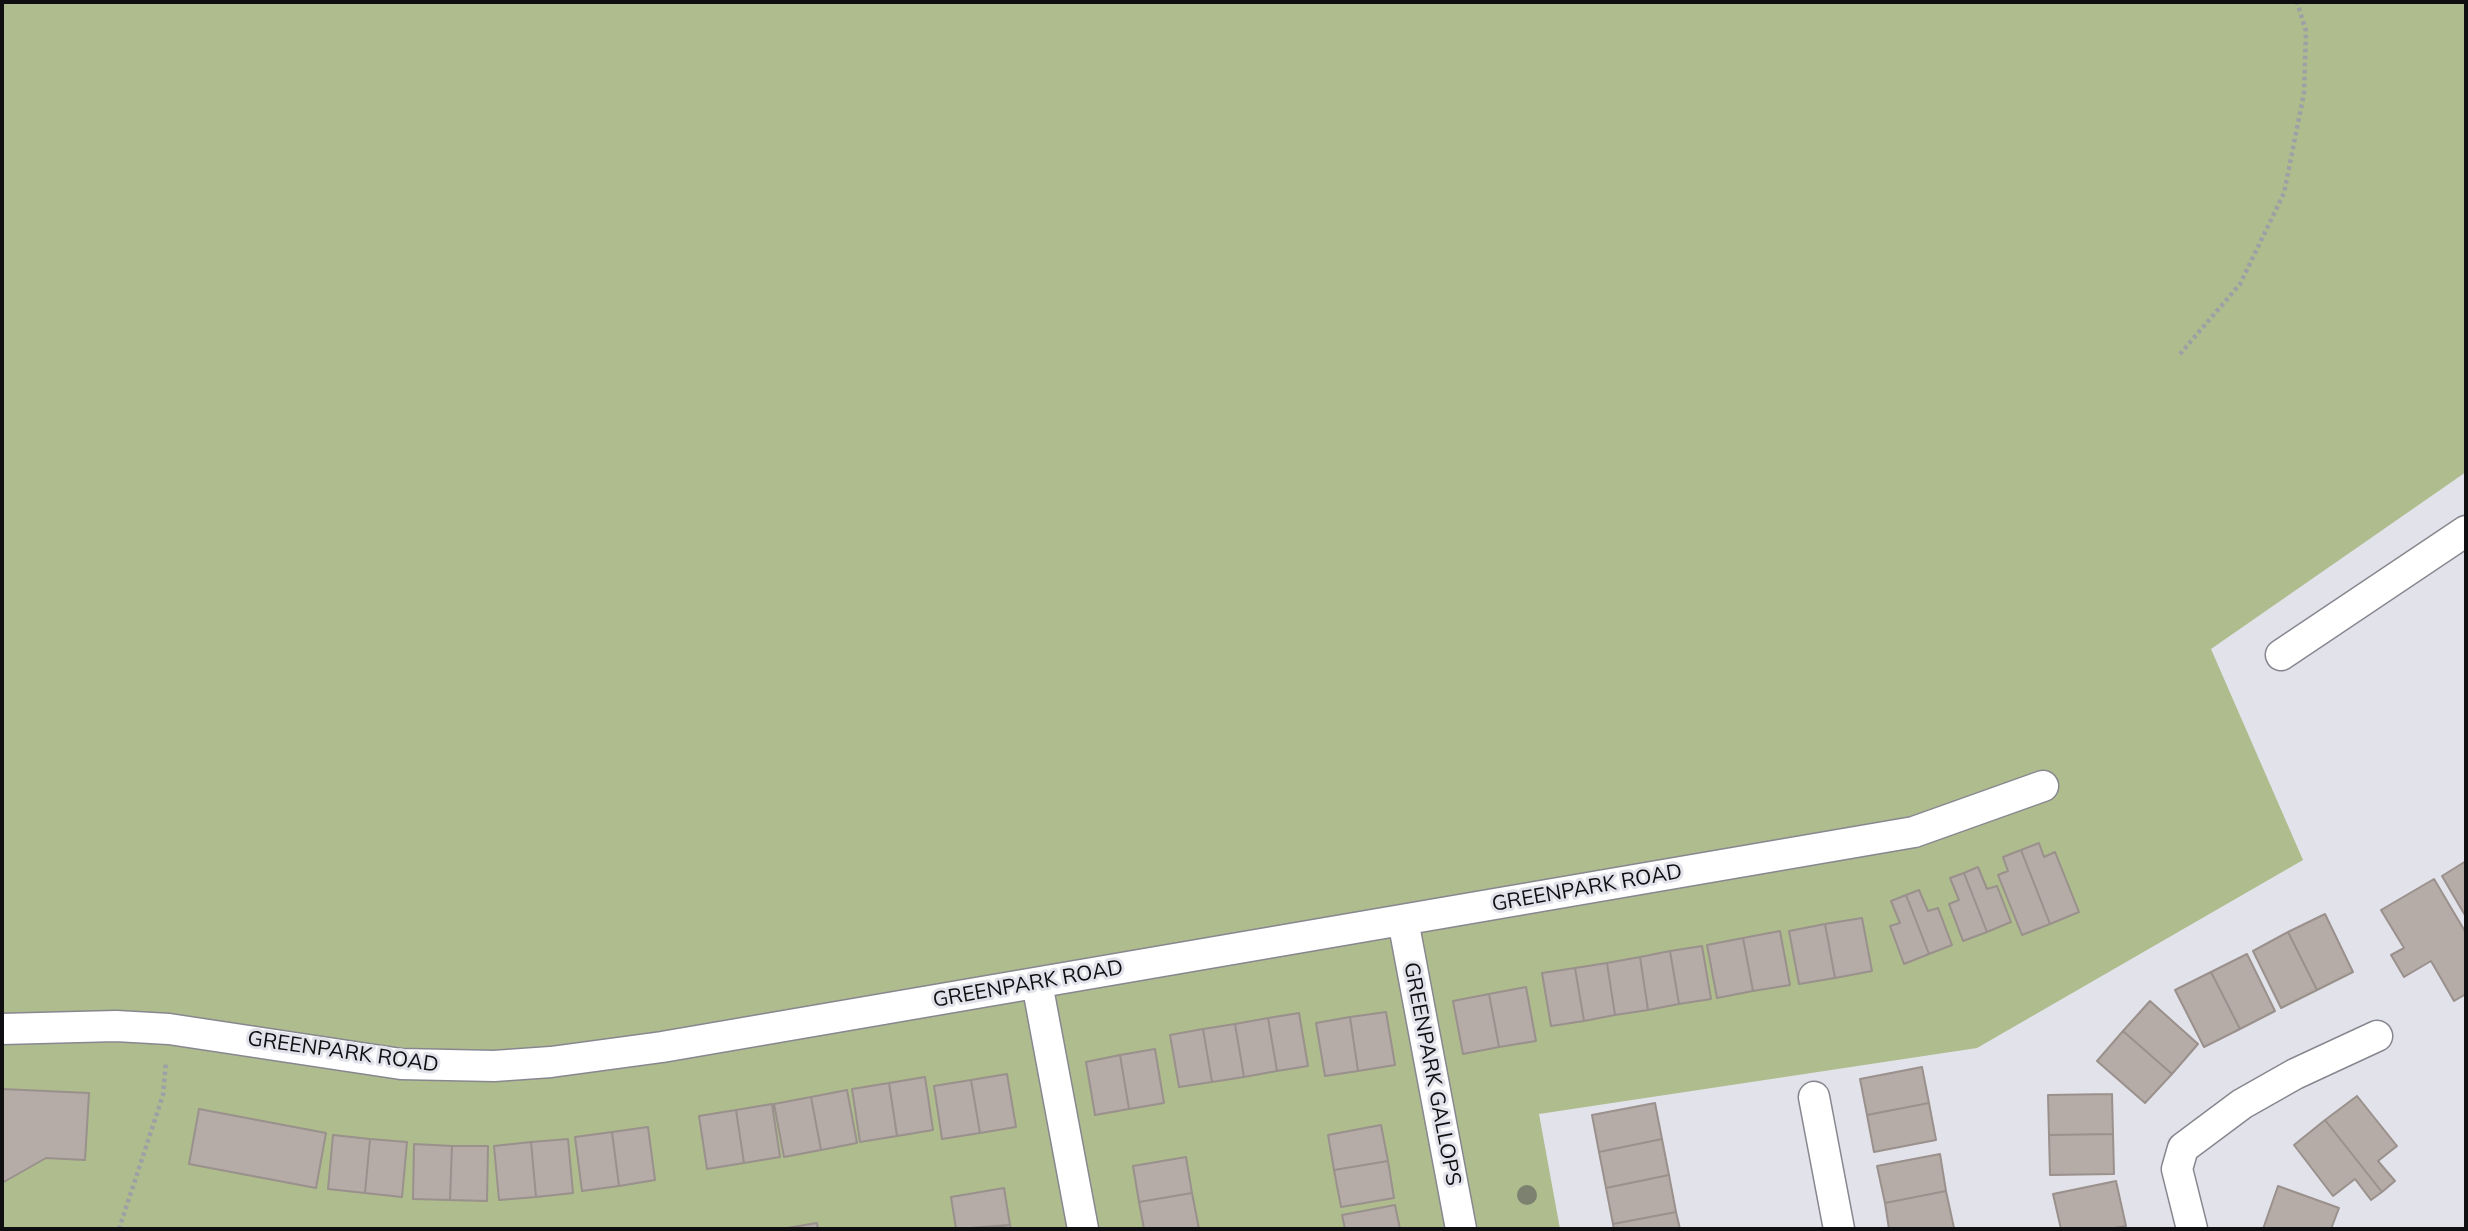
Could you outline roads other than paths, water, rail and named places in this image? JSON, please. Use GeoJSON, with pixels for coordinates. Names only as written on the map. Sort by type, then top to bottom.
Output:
{"type":"FeatureCollection","features":[{"type":"Feature","properties":{"kind":"street"},"geometry":{"type":"LineString","coordinates":[[2281,655],[2466,531]]}},
{"type":"Feature","properties":{"kind":"street","name":"GREENPARK ROAD"},"geometry":{"type":"LineString","coordinates":[[2,1029],[116,1026],[169,1030],[401,1064],[494,1066],[551,1062],[662,1047],[1914,832],[2043,786]]}},
{"type":"Feature","properties":{"kind":"street","name":"GREENPARK GALLOPS"},"geometry":{"type":"LineString","coordinates":[[1403,920],[1461,1229]]}},
{"type":"Feature","properties":{"kind":"street"},"geometry":{"type":"LineString","coordinates":[[1037,983],[1083,1229]]}},
{"type":"Feature","properties":{"kind":"street"},"geometry":{"type":"LineString","coordinates":[[2192,1229],[2177,1169],[2183,1148],[2242,1104],[2295,1074],[2377,1036]]}},
{"type":"Feature","properties":{"kind":"street"},"geometry":{"type":"LineString","coordinates":[[1814,1097],[1839,1229]]}}]}
